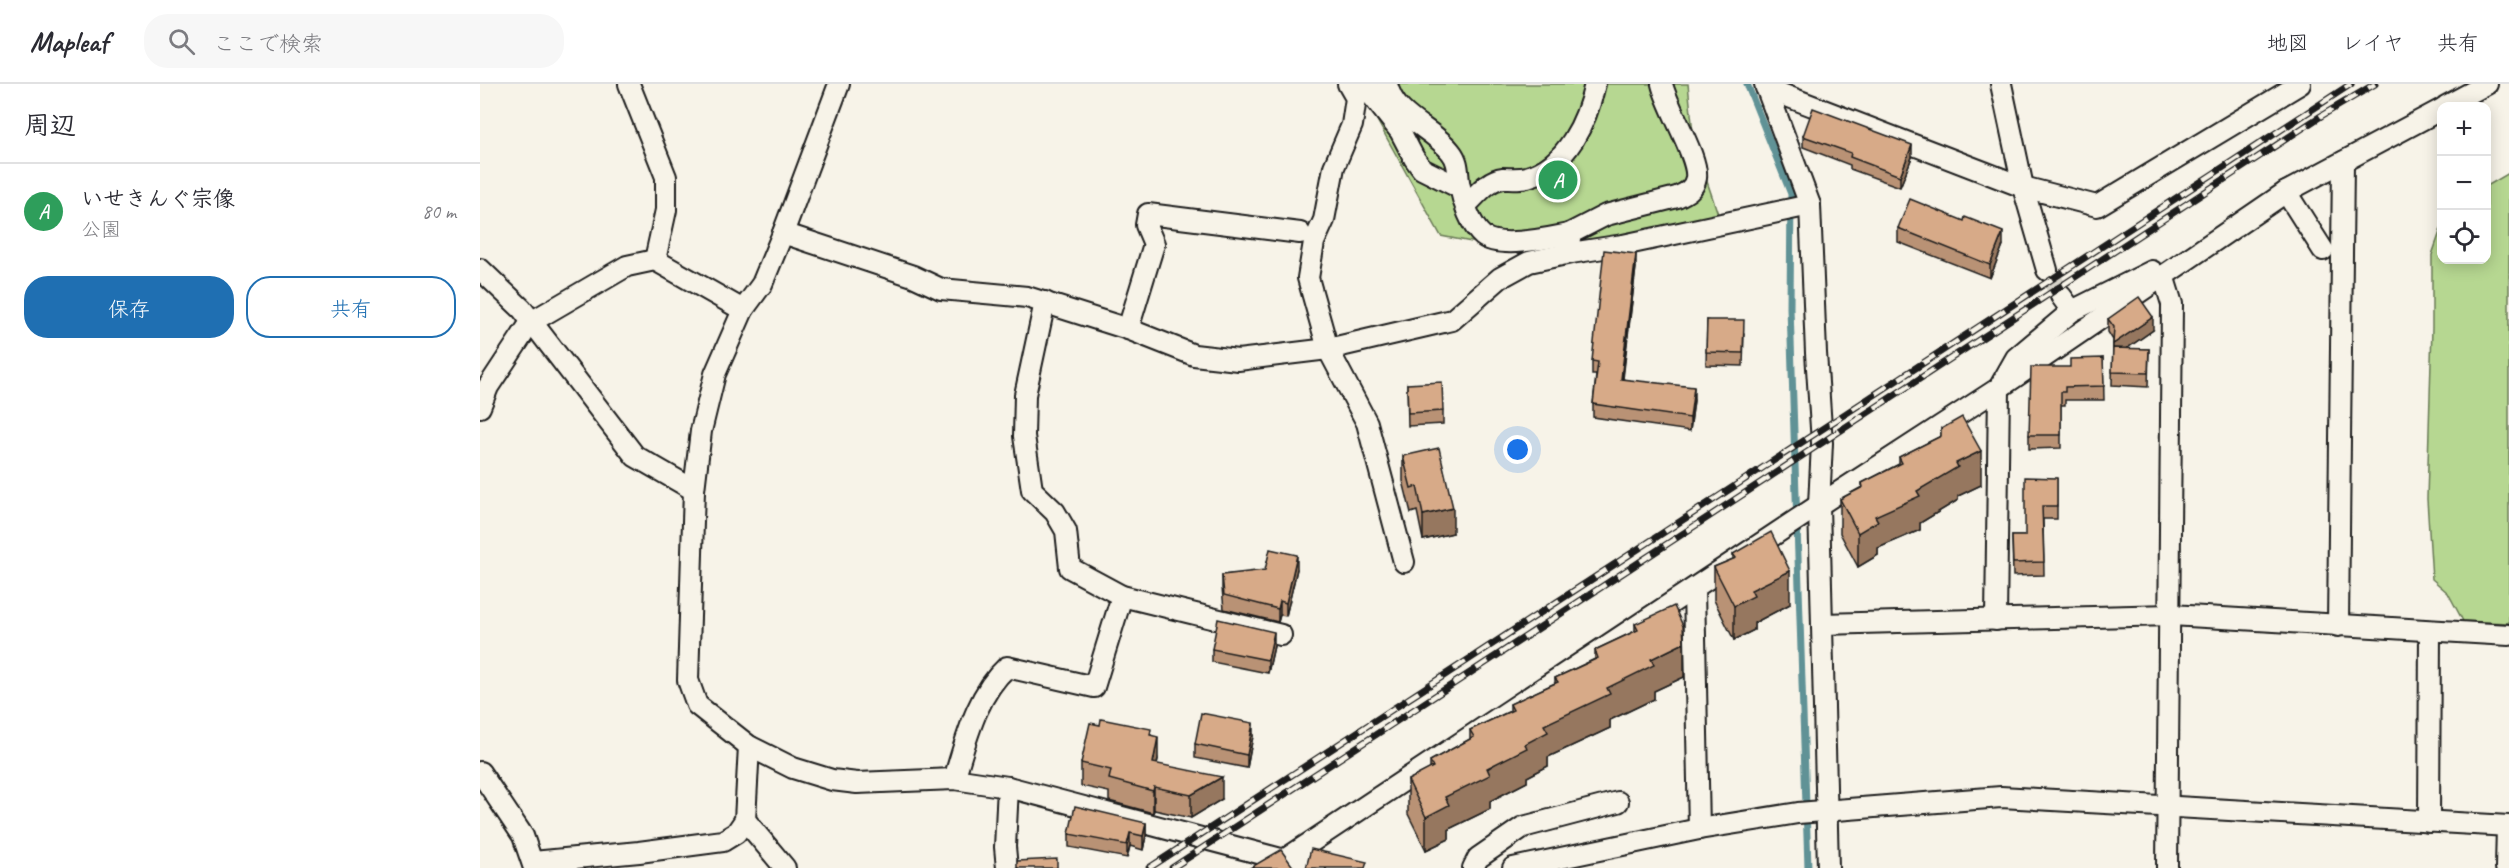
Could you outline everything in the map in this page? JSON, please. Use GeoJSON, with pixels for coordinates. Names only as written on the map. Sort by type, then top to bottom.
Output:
{"type":"FeatureCollection","features":[{"type":"Feature","properties":{"kind":"street"},"geometry":{"type":"LineString","coordinates":[[629,84],[666,177],[666,210],[655,260]]}},
{"type":"Feature","properties":{"kind":"street"},"geometry":{"type":"LineString","coordinates":[[839,84],[762,284],[743,310],[715,374],[701,430],[694,490],[688,680],[697,705],[749,746],[793,768],[832,780],[857,783],[954,779],[1008,787],[1199,836],[1277,864],[1315,868]]}},
{"type":"Feature","properties":{"kind":"street"},"geometry":{"type":"LineString","coordinates":[[1348,84],[1356,98],[1352,125],[1334,167],[1324,220],[1314,242],[1308,278],[1328,349],[1367,423],[1404,562]]}},
{"type":"Feature","properties":{"kind":"street"},"geometry":{"type":"LineString","coordinates":[[1367,84],[1422,169],[1463,197]]}},
{"type":"Feature","properties":{"kind":"street"},"geometry":{"type":"LineString","coordinates":[[1387,84],[1396,106],[1451,152],[1458,164],[1463,197],[1474,226],[1485,237],[1501,241],[1623,245],[1810,205]]}},
{"type":"Feature","properties":{"kind":"street"},"geometry":{"type":"LineString","coordinates":[[1463,197],[1502,178],[1524,178],[1546,170],[1573,141],[1586,114],[1595,84]]}},
{"type":"Feature","properties":{"kind":"street"},"geometry":{"type":"LineString","coordinates":[[783,233],[913,276],[941,289],[1027,297],[1128,329],[1194,355],[1238,360],[1328,349],[1452,320],[1500,278],[1570,244],[1606,215],[1688,193],[1696,180],[1695,162],[1671,111],[1662,84]]}},
{"type":"Feature","properties":{"kind":"street"},"geometry":{"type":"LineString","coordinates":[[2001,84],[2023,187],[2048,270]]}},
{"type":"Feature","properties":{"kind":"street"},"geometry":{"type":"LineString","coordinates":[[1766,86],[2023,187],[2097,206],[2300,84]]}},
{"type":"Feature","properties":{"kind":"street"},"geometry":{"type":"LineString","coordinates":[[2453,102],[2487,84]]}},
{"type":"Feature","properties":{"kind":"street"},"geometry":{"type":"LineString","coordinates":[[1766,86],[1810,205],[1822,442],[1813,510],[1821,624],[1814,810],[1828,868]]}},
{"type":"Feature","properties":{"kind":"street"},"geometry":{"type":"LineString","coordinates":[[1277,864],[2000,388],[2286,192],[2437,112]]}},
{"type":"Feature","properties":{"kind":"street"},"geometry":{"type":"LineString","coordinates":[[2338,626],[2343,162]]}},
{"type":"Feature","properties":{"kind":"street"},"geometry":{"type":"LineString","coordinates":[[2286,192],[2323,250]]}},
{"type":"Feature","properties":{"kind":"street"},"geometry":{"type":"LineString","coordinates":[[1128,329],[1154,244],[1146,225],[1148,214],[1300,233]]}},
{"type":"Feature","properties":{"kind":"street"},"geometry":{"type":"LineString","coordinates":[[480,407],[488,387],[531,322],[627,266],[655,260],[743,310]]}},
{"type":"Feature","properties":{"kind":"street"},"geometry":{"type":"LineString","coordinates":[[480,269],[522,309],[635,456],[694,490]]}},
{"type":"Feature","properties":{"kind":"street"},"geometry":{"type":"LineString","coordinates":[[1996,620],[2000,388],[2016,358],[2066,304],[2151,271],[2163,275]]}},
{"type":"Feature","properties":{"kind":"street"},"geometry":{"type":"LineString","coordinates":[[2163,275],[2172,304],[2168,868]]}},
{"type":"Feature","properties":{"kind":"street"},"geometry":{"type":"LineString","coordinates":[[1045,302],[1024,394],[1024,436],[1032,490],[1055,512],[1066,531],[1070,568],[1122,596],[1281,635]]}},
{"type":"Feature","properties":{"kind":"street"},"geometry":{"type":"LineString","coordinates":[[1694,589],[1699,829]]}},
{"type":"Feature","properties":{"kind":"street"},"geometry":{"type":"LineString","coordinates":[[954,779],[981,703],[993,680],[1007,667],[1094,687],[1122,596]]}},
{"type":"Feature","properties":{"kind":"street"},"geometry":{"type":"LineString","coordinates":[[1821,624],[2171,615],[2509,635]]}},
{"type":"Feature","properties":{"kind":"street"},"geometry":{"type":"LineString","coordinates":[[2429,822],[2430,631]]}},
{"type":"Feature","properties":{"kind":"street"},"geometry":{"type":"LineString","coordinates":[[480,772],[523,836],[534,865],[723,841],[736,832],[744,820],[749,746]]}},
{"type":"Feature","properties":{"kind":"street"},"geometry":{"type":"LineString","coordinates":[[1007,868],[1005,847],[1008,787]]}},
{"type":"Feature","properties":{"kind":"street"},"geometry":{"type":"LineString","coordinates":[[1513,868],[1699,829],[1814,810],[2001,796],[2508,826],[2506,868]]}},
{"type":"Feature","properties":{"kind":"street"},"geometry":{"type":"LineString","coordinates":[[1473,868],[1478,858],[1523,827],[1618,802]]}},
{"type":"Feature","properties":{"kind":"street"},"geometry":{"type":"LineString","coordinates":[[744,820],[785,868]]}},
{"type":"Feature","properties":{"kind":"green space"},"geometry":{"type":"Polygon","coordinates":[[[1357,84],[1688,84],[1694,143],[1719,217],[1528,253],[1441,236],[1357,84]]]}},
{"type":"Feature","properties":{"kind":"green space"},"geometry":{"type":"Polygon","coordinates":[[[2509,173],[2509,623],[2463,621],[2448,593],[2432,579],[2427,499],[2432,255],[2437,241],[2437,264],[2491,264],[2491,184],[2509,173]]]}},
{"type":"Feature","properties":{"kind":"building"},"geometry":{"type":"Polygon","coordinates":[[[1813,108],[1912,145],[1900,176],[1850,157],[1851,153],[1803,136],[1813,108]]]}},
{"type":"Feature","properties":{"kind":"building"},"geometry":{"type":"Polygon","coordinates":[[[1910,199],[1964,221],[1965,217],[2003,232],[1990,265],[1898,228],[1910,199]]]}},
{"type":"Feature","properties":{"kind":"building"},"geometry":{"type":"Polygon","coordinates":[[[1604,250],[1636,254],[1621,379],[1694,387],[1690,418],[1593,404],[1598,362],[1592,361],[1604,250]]]}},
{"type":"Feature","properties":{"kind":"building"},"geometry":{"type":"Polygon","coordinates":[[[2139,297],[2153,317],[2113,344],[2114,327],[2108,319],[2139,297]]]}},
{"type":"Feature","properties":{"kind":"building"},"geometry":{"type":"Polygon","coordinates":[[[1707,320],[1744,320],[1743,353],[1706,352],[1707,320]]]}},
{"type":"Feature","properties":{"kind":"building"},"geometry":{"type":"Polygon","coordinates":[[[2113,348],[2149,349],[2148,373],[2112,372],[2113,348]]]}},
{"type":"Feature","properties":{"kind":"building"},"geometry":{"type":"Polygon","coordinates":[[[2103,358],[2104,386],[2065,387],[2065,392],[2061,392],[2061,435],[2029,435],[2031,367],[2070,367],[2070,359],[2103,358]]]}},
{"type":"Feature","properties":{"kind":"building"},"geometry":{"type":"Polygon","coordinates":[[[1442,382],[1443,411],[1408,413],[1407,384],[1442,382]]]}},
{"type":"Feature","properties":{"kind":"building"},"geometry":{"type":"Polygon","coordinates":[[[1962,417],[1981,451],[1956,463],[1958,467],[1917,491],[1920,496],[1875,516],[1878,521],[1858,533],[1840,499],[1863,487],[1862,483],[1902,463],[1899,457],[1941,436],[1941,429],[1962,417]]]}},
{"type":"Feature","properties":{"kind":"building"},"geometry":{"type":"Polygon","coordinates":[[[1439,448],[1453,508],[1423,515],[1417,486],[1411,488],[1403,456],[1439,448]]]}},
{"type":"Feature","properties":{"kind":"building"},"geometry":{"type":"Polygon","coordinates":[[[2025,477],[2057,478],[2057,506],[2042,506],[2044,562],[2013,563],[2012,536],[2025,536],[2025,477]]]}},
{"type":"Feature","properties":{"kind":"building"},"geometry":{"type":"Polygon","coordinates":[[[1771,532],[1790,571],[1751,590],[1754,596],[1734,606],[1714,567],[1736,558],[1733,554],[1771,532]]]}},
{"type":"Feature","properties":{"kind":"building"},"geometry":{"type":"Polygon","coordinates":[[[1270,549],[1297,555],[1286,603],[1280,601],[1278,609],[1224,595],[1222,575],[1265,570],[1270,549]]]}},
{"type":"Feature","properties":{"kind":"building"},"geometry":{"type":"Polygon","coordinates":[[[1674,606],[1683,626],[1684,643],[1651,659],[1654,665],[1607,688],[1610,694],[1544,725],[1548,732],[1525,744],[1527,748],[1487,768],[1490,775],[1445,797],[1449,805],[1426,817],[1408,780],[1433,767],[1430,761],[1474,737],[1470,730],[1513,710],[1510,704],[1558,682],[1555,678],[1598,658],[1595,650],[1638,630],[1635,624],[1674,606]]]}},
{"type":"Feature","properties":{"kind":"building"},"geometry":{"type":"Polygon","coordinates":[[[1218,619],[1274,632],[1268,660],[1212,649],[1218,619]]]}},
{"type":"Feature","properties":{"kind":"building"},"geometry":{"type":"Polygon","coordinates":[[[1201,713],[1253,723],[1247,755],[1195,744],[1201,713]]]}},
{"type":"Feature","properties":{"kind":"building"},"geometry":{"type":"Polygon","coordinates":[[[1101,719],[1151,729],[1150,735],[1158,737],[1153,763],[1222,777],[1191,795],[1154,787],[1153,791],[1109,779],[1111,770],[1081,763],[1090,723],[1100,725],[1101,719]]]}},
{"type":"Feature","properties":{"kind":"building"},"geometry":{"type":"Polygon","coordinates":[[[1075,806],[1146,823],[1143,836],[1130,833],[1127,845],[1069,834],[1075,806]]]}},
{"type":"Feature","properties":{"kind":"building"},"geometry":{"type":"Polygon","coordinates":[[[1311,849],[1367,862],[1365,868],[1306,868],[1311,849]]]}},
{"type":"Feature","properties":{"kind":"building"},"geometry":{"type":"Polygon","coordinates":[[[1281,850],[1294,868],[1250,868],[1281,850]]]}},
{"type":"Feature","properties":{"kind":"building"},"geometry":{"type":"Polygon","coordinates":[[[1057,859],[1057,868],[1017,868],[1017,861],[1057,859]]]}},
{"type":"Feature","properties":{"kind":"waterway"},"geometry":{"type":"LineString","coordinates":[[1747,84],[1791,194],[1790,308],[1808,868]]}},
{"type":"Feature","properties":{"kind":"tunnel"},"geometry":{"type":"LineString","coordinates":[[2047,270],[2061,296]]}},
{"type":"Feature","properties":{"kind":"railway"},"geometry":{"type":"LineString","coordinates":[[1149,868],[2351,84]]}},
{"type":"Feature","properties":{"kind":"railway"},"geometry":{"type":"LineString","coordinates":[[1172,868],[2321,116],[2375,84]]}},
{"type":"Feature","properties":{"kind":"place","name":"いせきんぐ宗像"},"geometry":{"type":"Point","coordinates":[1558,180]}}]}
